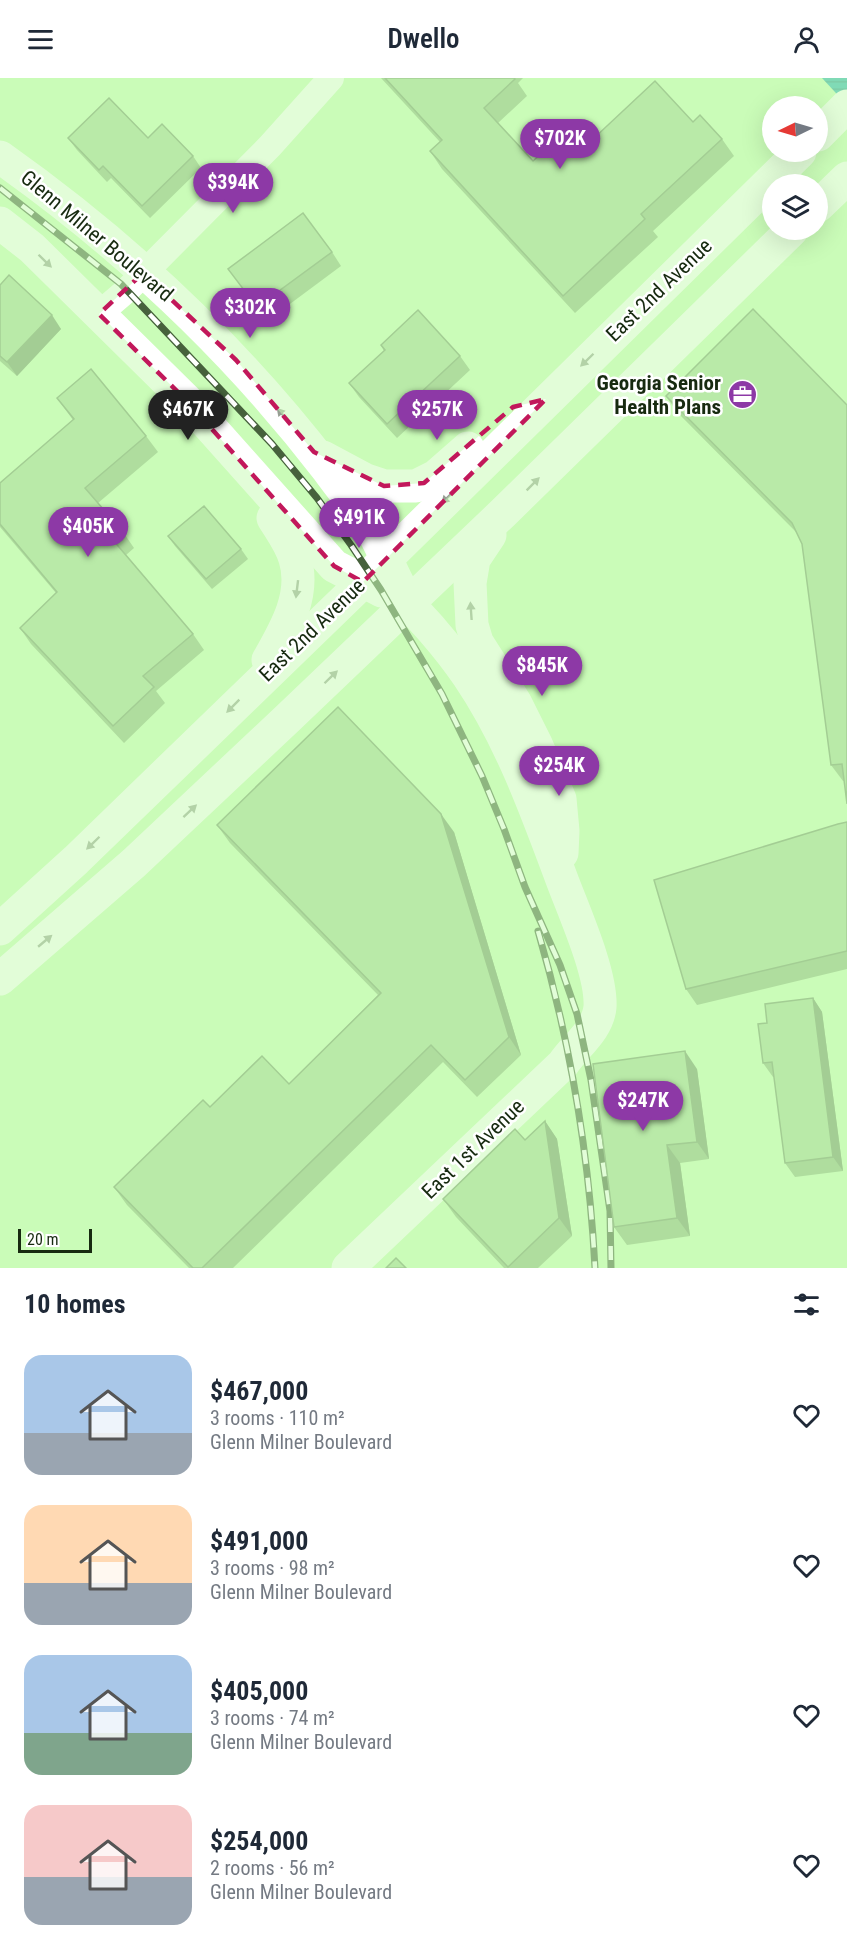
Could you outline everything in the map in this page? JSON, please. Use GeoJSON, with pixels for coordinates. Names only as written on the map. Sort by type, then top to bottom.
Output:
{"type":"FeatureCollection","features":[{"type":"Feature","properties":{"kind":"main road"},"geometry":{"type":"LineString","coordinates":[[828,125],[847,106]]}},
{"type":"Feature","properties":{"kind":"main road","name":"Glenn Milner Boulevard"},"geometry":{"type":"LineString","coordinates":[[0,157],[80,219],[143,273],[236,360],[314,452],[368,522],[408,602],[450,651],[490,712],[524,781],[588,949],[599,989],[600,1009],[593,1026]]}},
{"type":"Feature","properties":{"kind":"main road","name":"East 2nd Avenue"},"geometry":{"type":"LineString","coordinates":[[0,929],[76,860],[363,582],[546,399],[790,162]]}},
{"type":"Feature","properties":{"kind":"main road"},"geometry":{"type":"LineString","coordinates":[[828,196],[847,178]]}},
{"type":"Feature","properties":{"kind":"main road","name":"Glenn Milner Boulevard"},"geometry":{"type":"LineString","coordinates":[[0,224],[32,248],[186,400],[334,566],[408,602]]}},
{"type":"Feature","properties":{"kind":"main road"},"geometry":{"type":"LineString","coordinates":[[0,979],[134,863],[287,719],[503,513],[781,240]]}},
{"type":"Feature","properties":{"kind":"main road"},"geometry":{"type":"LineString","coordinates":[[314,452],[366,480],[384,486],[416,486],[436,476],[513,407],[546,399]]}},
{"type":"Feature","properties":{"kind":"main road"},"geometry":{"type":"LineString","coordinates":[[227,445],[287,540],[296,559],[298,579],[295,606],[256,684]]}},
{"type":"Feature","properties":{"kind":"main road"},"geometry":{"type":"LineString","coordinates":[[503,513],[474,559],[470,583],[472,625],[477,642],[520,711],[560,799],[563,831],[562,878]]}},
{"type":"Feature","properties":{"kind":"main road","name":"East 1st Avenue"},"geometry":{"type":"LineString","coordinates":[[348,1268],[563,1064],[593,1026]]}},
{"type":"Feature","properties":{"kind":"street"},"geometry":{"type":"LineString","coordinates":[[99,314],[270,146],[331,78]]}},
{"type":"Feature","properties":{"kind":"highlighted area"},"geometry":{"type":"Polygon","coordinates":[[[143,273],[236,360],[314,452],[384,486],[424,483],[513,407],[546,399],[363,582],[334,566],[186,400],[99,314],[143,273]]]}},
{"type":"Feature","properties":{"kind":"water"},"geometry":{"type":"Polygon","coordinates":[[[822,78],[847,78],[847,105],[822,78]]]}},
{"type":"Feature","properties":{"kind":"building"},"geometry":{"type":"Polygon","coordinates":[[[385,78],[514,78],[484,108],[533,161],[576,122],[592,140],[655,81],[693,122],[700,115],[722,139],[641,214],[645,219],[563,296],[430,151],[442,140],[385,78]]]}},
{"type":"Feature","properties":{"kind":"building"},"geometry":{"type":"Polygon","coordinates":[[[109,98],[148,138],[162,124],[193,156],[142,206],[103,166],[99,170],[68,138],[109,98]]]}},
{"type":"Feature","properties":{"kind":"building"},"geometry":{"type":"Polygon","coordinates":[[[303,213],[332,252],[257,307],[228,269],[303,213]]]}},
{"type":"Feature","properties":{"kind":"building"},"geometry":{"type":"Polygon","coordinates":[[[9,275],[52,315],[7,362],[0,356],[0,285],[9,275]]]}},
{"type":"Feature","properties":{"kind":"building"},"geometry":{"type":"Polygon","coordinates":[[[753,309],[847,405],[847,804],[842,764],[831,765],[802,544],[792,523],[666,396],[753,309]]]}},
{"type":"Feature","properties":{"kind":"building"},"geometry":{"type":"Polygon","coordinates":[[[418,310],[460,356],[387,424],[349,383],[385,350],[381,345],[418,310]]]}},
{"type":"Feature","properties":{"kind":"building"},"geometry":{"type":"Polygon","coordinates":[[[91,369],[146,436],[85,488],[123,532],[113,540],[193,634],[143,676],[154,687],[113,726],[20,628],[57,592],[0,524],[0,483],[74,419],[57,398],[91,369]]]}},
{"type":"Feature","properties":{"kind":"building"},"geometry":{"type":"Polygon","coordinates":[[[204,506],[241,549],[206,579],[168,536],[204,506]]]}},
{"type":"Feature","properties":{"kind":"building"},"geometry":{"type":"Polygon","coordinates":[[[338,707],[441,814],[509,1037],[465,1080],[431,1045],[202,1268],[193,1268],[114,1187],[203,1100],[210,1107],[262,1056],[289,1084],[381,993],[217,825],[338,707]]]}},
{"type":"Feature","properties":{"kind":"building"},"geometry":{"type":"Polygon","coordinates":[[[847,822],[847,951],[686,989],[654,880],[847,822]]]}},
{"type":"Feature","properties":{"kind":"building"},"geometry":{"type":"Polygon","coordinates":[[[813,998],[833,1157],[785,1163],[772,1062],[763,1063],[758,1024],[767,1023],[765,1004],[813,998]]]}},
{"type":"Feature","properties":{"kind":"building"},"geometry":{"type":"Polygon","coordinates":[[[685,1051],[697,1142],[667,1145],[677,1218],[614,1227],[593,1064],[685,1051]]]}},
{"type":"Feature","properties":{"kind":"building"},"geometry":{"type":"Polygon","coordinates":[[[545,1121],[559,1218],[508,1267],[443,1199],[515,1129],[525,1140],[545,1121]]]}},
{"type":"Feature","properties":{"kind":"building"},"geometry":{"type":"Polygon","coordinates":[[[396,1258],[406,1268],[386,1268],[396,1258]]]}},
{"type":"Feature","properties":{"kind":"railway"},"geometry":{"type":"LineString","coordinates":[[0,188],[121,284],[272,444],[317,498],[351,545],[381,590],[442,694],[482,776],[525,887],[560,965],[577,1014],[591,1080],[610,1211],[611,1268]]}},
{"type":"Feature","properties":{"kind":"railway"},"geometry":{"type":"LineString","coordinates":[[538,931],[569,1056],[583,1140],[595,1268]]}},
{"type":"Feature","properties":{"kind":"place","name":"Georgia Senior Health Plans"},"geometry":{"type":"Point","coordinates":[742,395]}}]}
